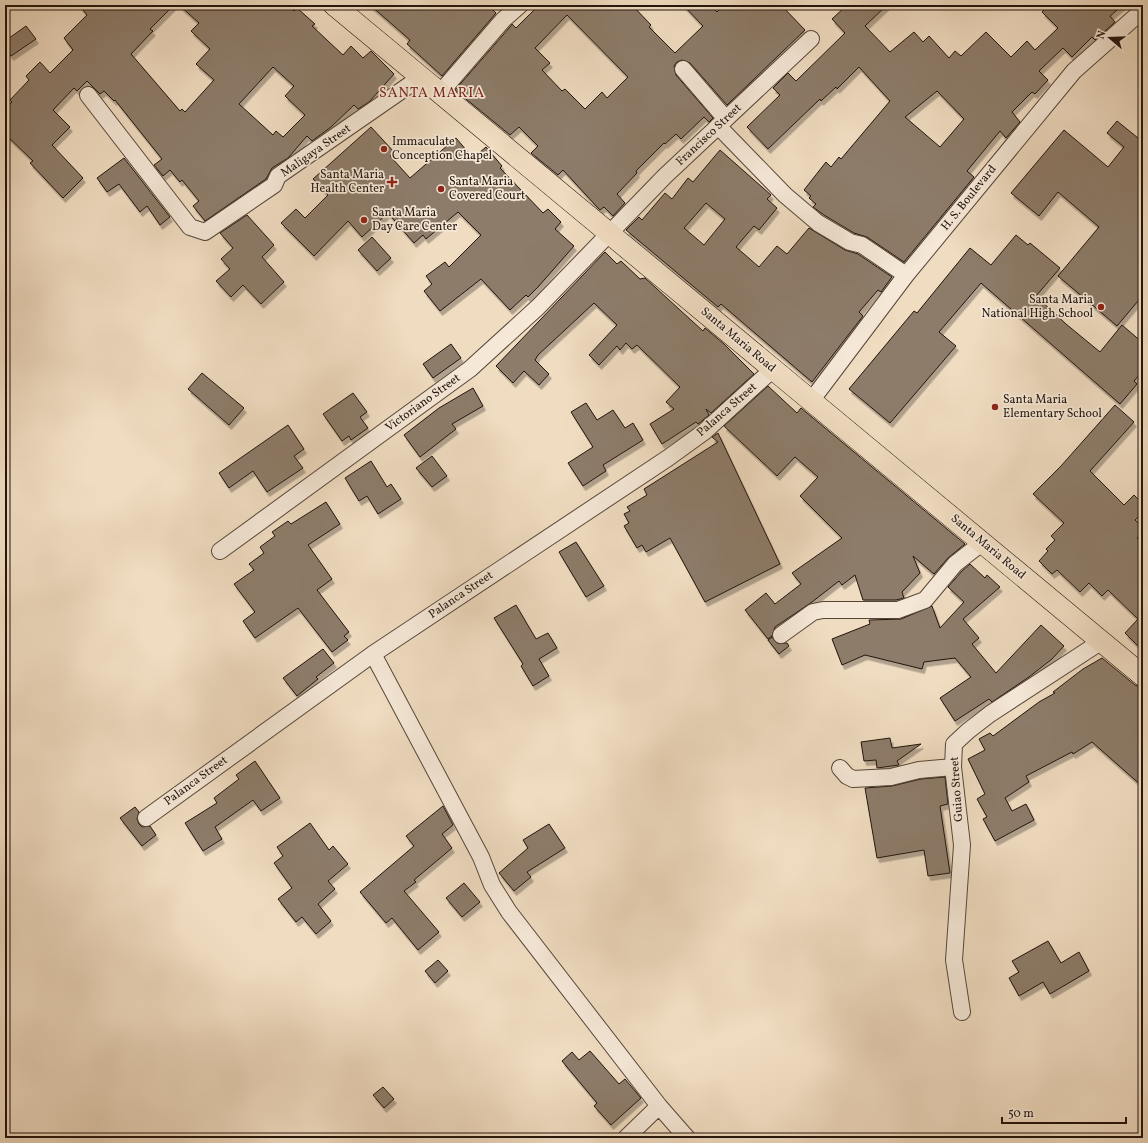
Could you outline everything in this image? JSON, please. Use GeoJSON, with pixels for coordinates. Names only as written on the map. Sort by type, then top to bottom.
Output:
{"type":"FeatureCollection","features":[{"type":"Feature","properties":{"kind":"main road","name":"Santa Maria Road"},"geometry":{"type":"LineString","coordinates":[[334,5],[1143,676]]}},
{"type":"Feature","properties":{"kind":"street"},"geometry":{"type":"LineString","coordinates":[[440,93],[503,20],[520,5]]}},
{"type":"Feature","properties":{"kind":"street","name":"H. S. Boulevard"},"geometry":{"type":"LineString","coordinates":[[811,401],[906,275],[1074,71],[1143,10]]}},
{"type":"Feature","properties":{"kind":"street","name":"Francisco Street"},"geometry":{"type":"LineString","coordinates":[[609,233],[665,176],[811,39]]}},
{"type":"Feature","properties":{"kind":"street"},"geometry":{"type":"LineString","coordinates":[[683,69],[722,123],[785,195],[818,223],[850,242],[862,245],[906,275]]}},
{"type":"Feature","properties":{"kind":"street","name":"Maligaya Street"},"geometry":{"type":"LineString","coordinates":[[88,95],[190,227],[205,232],[274,185],[278,176],[421,77]]}},
{"type":"Feature","properties":{"kind":"street","name":"Victoriano Street"},"geometry":{"type":"LineString","coordinates":[[220,551],[470,369],[538,307],[609,233]]}},
{"type":"Feature","properties":{"kind":"street","name":"Palanca Street"},"geometry":{"type":"LineString","coordinates":[[146,818],[373,654],[668,458],[704,432],[773,369]]}},
{"type":"Feature","properties":{"kind":"street"},"geometry":{"type":"LineString","coordinates":[[781,635],[813,612],[823,610],[898,610],[925,600],[955,564],[983,542]]}},
{"type":"Feature","properties":{"kind":"street","name":"Guiao Street"},"geometry":{"type":"LineString","coordinates":[[962,1012],[954,960],[962,845],[953,767],[954,744],[990,714],[1102,641]]}},
{"type":"Feature","properties":{"kind":"street"},"geometry":{"type":"LineString","coordinates":[[373,654],[481,858],[492,885],[509,912],[659,1106],[687,1138]]}},
{"type":"Feature","properties":{"kind":"street"},"geometry":{"type":"LineString","coordinates":[[840,768],[847,776],[853,779],[890,777],[919,770],[953,767]]}},
{"type":"Feature","properties":{"kind":"street"},"geometry":{"type":"LineString","coordinates":[[626,1138],[659,1106]]}},
{"type":"Feature","properties":{"kind":"building"},"geometry":{"type":"Polygon","coordinates":[[[79,5],[174,5],[150,29],[153,31],[131,54],[180,111],[182,109],[185,112],[214,80],[196,64],[210,49],[191,31],[199,23],[179,5],[287,5],[294,11],[297,8],[315,24],[312,26],[343,55],[351,46],[363,58],[371,51],[394,74],[369,102],[358,109],[354,105],[331,127],[312,141],[307,136],[288,158],[272,168],[266,179],[205,221],[193,206],[199,201],[182,180],[180,182],[170,170],[163,176],[154,165],[162,159],[115,100],[114,101],[104,91],[100,94],[87,81],[77,91],[74,88],[53,110],[70,127],[52,145],[83,178],[63,198],[30,163],[33,161],[5,134],[5,109],[12,102],[10,100],[29,80],[26,76],[40,62],[50,73],[73,50],[64,38],[87,15],[79,5]],[[273,67],[239,104],[273,135],[276,131],[283,137],[305,115],[285,96],[294,86],[273,67]]]}},
{"type":"Feature","properties":{"kind":"building"},"geometry":{"type":"Polygon","coordinates":[[[370,5],[488,5],[496,13],[442,76],[407,44],[410,40],[370,5]]]}},
{"type":"Feature","properties":{"kind":"building"},"geometry":{"type":"Polygon","coordinates":[[[539,5],[632,5],[651,25],[649,27],[675,53],[703,26],[683,5],[710,5],[717,12],[724,5],[781,5],[805,30],[727,105],[690,63],[682,60],[677,62],[674,66],[676,75],[713,118],[709,122],[704,117],[681,139],[676,134],[665,144],[664,143],[636,171],[637,173],[617,194],[625,203],[613,216],[604,207],[600,210],[563,170],[558,175],[531,153],[538,146],[519,127],[510,135],[455,90],[512,24],[516,28],[539,5]],[[567,15],[535,48],[550,63],[542,70],[562,91],[565,89],[585,109],[602,92],[607,98],[628,77],[567,15]]]}},
{"type":"Feature","properties":{"kind":"building"},"geometry":{"type":"Polygon","coordinates":[[[847,5],[887,5],[865,26],[890,52],[914,32],[923,42],[929,36],[949,58],[955,51],[961,56],[986,32],[1011,57],[1027,41],[1035,50],[1058,28],[1042,12],[1049,5],[1123,5],[1110,16],[1115,22],[1095,40],[1092,37],[1072,57],[1063,48],[1039,71],[1048,80],[1035,94],[1032,92],[1012,112],[1020,122],[1006,138],[1000,131],[967,171],[974,177],[904,262],[867,237],[854,233],[824,215],[813,207],[816,204],[809,198],[811,196],[804,190],[826,162],[831,167],[839,157],[841,159],[890,101],[859,67],[837,89],[836,87],[821,101],[820,99],[768,149],[747,127],[780,95],[773,88],[788,73],[796,81],[845,33],[832,19],[847,5]],[[937,91],[905,117],[940,147],[964,119],[937,91]]]}},
{"type":"Feature","properties":{"kind":"building"},"geometry":{"type":"Polygon","coordinates":[[[26,26],[36,39],[11,56],[5,48],[5,41],[26,26]]]}},
{"type":"Feature","properties":{"kind":"building"},"geometry":{"type":"Polygon","coordinates":[[[1117,121],[1143,142],[1143,295],[1117,326],[1058,276],[1099,227],[1058,192],[1039,216],[1011,193],[1064,130],[1108,167],[1124,147],[1107,133],[1117,121]]]}},
{"type":"Feature","properties":{"kind":"building"},"geometry":{"type":"Polygon","coordinates":[[[371,127],[394,152],[390,156],[410,178],[456,138],[473,158],[486,147],[502,166],[500,168],[543,213],[548,209],[561,222],[555,229],[574,246],[528,297],[526,295],[510,310],[481,279],[440,311],[424,291],[432,284],[426,276],[445,262],[449,267],[481,235],[458,212],[426,239],[423,235],[414,243],[388,213],[362,237],[348,221],[314,256],[281,223],[296,209],[305,218],[328,195],[313,179],[371,127]]]}},
{"type":"Feature","properties":{"kind":"building"},"geometry":{"type":"Polygon","coordinates":[[[720,150],[771,195],[767,199],[777,208],[759,230],[754,226],[736,247],[759,267],[777,246],[787,254],[809,228],[845,250],[858,254],[892,277],[881,292],[878,290],[859,312],[863,316],[812,382],[721,304],[718,307],[626,230],[639,217],[642,220],[665,193],[672,199],[688,178],[693,182],[720,150]],[[706,203],[684,228],[704,245],[725,219],[706,203]]]}},
{"type":"Feature","properties":{"kind":"building"},"geometry":{"type":"Polygon","coordinates":[[[124,158],[170,217],[160,225],[147,206],[140,212],[119,184],[107,192],[97,178],[124,158]]]}},
{"type":"Feature","properties":{"kind":"building"},"geometry":{"type":"Polygon","coordinates":[[[247,215],[274,245],[262,257],[284,282],[261,304],[243,285],[231,297],[216,281],[230,269],[221,259],[233,248],[220,233],[247,215]]]}},
{"type":"Feature","properties":{"kind":"building"},"geometry":{"type":"Polygon","coordinates":[[[1016,235],[1028,245],[1030,243],[1060,268],[1036,296],[1066,324],[1100,352],[1122,325],[1143,343],[1143,371],[1134,381],[1137,384],[1120,404],[981,283],[939,332],[956,346],[890,423],[849,389],[914,311],[917,313],[970,248],[991,265],[1016,235]]]}},
{"type":"Feature","properties":{"kind":"building"},"geometry":{"type":"Polygon","coordinates":[[[372,237],[391,258],[377,271],[358,250],[372,237]]]}},
{"type":"Feature","properties":{"kind":"building"},"geometry":{"type":"Polygon","coordinates":[[[605,252],[617,264],[621,261],[640,279],[645,278],[703,331],[705,328],[724,344],[754,374],[711,413],[706,409],[709,415],[698,424],[696,422],[662,444],[650,424],[674,409],[666,402],[680,387],[637,345],[632,349],[626,343],[620,350],[617,346],[599,365],[589,355],[617,325],[594,303],[538,355],[535,360],[549,374],[539,385],[524,371],[513,383],[496,366],[605,252]]]}},
{"type":"Feature","properties":{"kind":"building"},"geometry":{"type":"Polygon","coordinates":[[[451,344],[461,358],[433,378],[423,364],[451,344]]]}},
{"type":"Feature","properties":{"kind":"building"},"geometry":{"type":"Polygon","coordinates":[[[202,373],[244,408],[229,425],[188,389],[202,373]]]}},
{"type":"Feature","properties":{"kind":"building"},"geometry":{"type":"Polygon","coordinates":[[[768,386],[797,413],[801,408],[965,544],[948,558],[934,574],[913,556],[920,573],[902,592],[904,598],[896,600],[863,600],[855,575],[842,585],[839,581],[812,602],[775,627],[772,636],[768,639],[745,610],[766,593],[775,604],[801,584],[792,573],[842,538],[800,496],[818,477],[795,457],[777,476],[724,426],[768,386]]]}},
{"type":"Feature","properties":{"kind":"building"},"geometry":{"type":"Polygon","coordinates":[[[473,388],[483,406],[452,424],[456,429],[420,457],[404,435],[439,408],[473,388]]]}},
{"type":"Feature","properties":{"kind":"building"},"geometry":{"type":"Polygon","coordinates":[[[353,393],[367,412],[360,417],[368,428],[351,440],[349,436],[342,441],[323,414],[353,393]]]}},
{"type":"Feature","properties":{"kind":"building"},"geometry":{"type":"Polygon","coordinates":[[[586,403],[597,420],[613,410],[625,428],[633,423],[643,440],[603,465],[606,471],[583,486],[568,463],[593,447],[571,412],[586,403]]]}},
{"type":"Feature","properties":{"kind":"building"},"geometry":{"type":"Polygon","coordinates":[[[1115,405],[1134,422],[1090,471],[1124,505],[1134,495],[1143,504],[1143,512],[1135,520],[1143,528],[1143,532],[1137,538],[1143,544],[1143,651],[1125,633],[1138,619],[1108,590],[1102,596],[1089,583],[1080,592],[1057,570],[1052,574],[1039,561],[1048,551],[1046,549],[1055,540],[1051,536],[1064,523],[1033,494],[1061,466],[1115,405]]]}},
{"type":"Feature","properties":{"kind":"building"},"geometry":{"type":"Polygon","coordinates":[[[288,425],[304,449],[294,456],[303,468],[267,492],[253,471],[229,488],[219,473],[288,425]]]}},
{"type":"Feature","properties":{"kind":"building"},"geometry":{"type":"Polygon","coordinates":[[[718,433],[780,564],[705,602],[670,538],[646,552],[642,545],[637,548],[624,526],[629,523],[624,514],[630,511],[627,507],[647,495],[644,489],[718,442],[712,437],[718,433]]]}},
{"type":"Feature","properties":{"kind":"building"},"geometry":{"type":"Polygon","coordinates":[[[432,456],[447,476],[432,487],[416,468],[432,456]]]}},
{"type":"Feature","properties":{"kind":"building"},"geometry":{"type":"Polygon","coordinates":[[[371,461],[387,487],[391,484],[401,499],[378,514],[367,496],[359,501],[345,478],[371,461]]]}},
{"type":"Feature","properties":{"kind":"building"},"geometry":{"type":"Polygon","coordinates":[[[326,502],[340,524],[308,545],[332,579],[317,590],[349,632],[344,636],[348,640],[332,652],[298,608],[255,638],[243,621],[255,612],[234,584],[254,570],[249,564],[264,553],[260,547],[275,536],[272,532],[288,521],[291,524],[326,502]]]}},
{"type":"Feature","properties":{"kind":"building"},"geometry":{"type":"Polygon","coordinates":[[[576,542],[604,586],[586,597],[559,552],[576,542]]]}},
{"type":"Feature","properties":{"kind":"building"},"geometry":{"type":"Polygon","coordinates":[[[970,564],[985,578],[987,575],[1000,587],[963,619],[979,638],[972,644],[996,673],[1041,625],[1064,646],[1052,659],[1029,677],[992,702],[989,699],[955,721],[940,698],[971,677],[955,658],[924,662],[922,669],[865,655],[842,665],[832,639],[870,624],[869,620],[901,619],[932,606],[940,628],[964,602],[948,587],[970,564]]]}},
{"type":"Feature","properties":{"kind":"building"},"geometry":{"type":"Polygon","coordinates":[[[516,605],[536,639],[548,633],[557,648],[539,659],[549,676],[533,686],[521,666],[523,664],[494,618],[516,605]]]}},
{"type":"Feature","properties":{"kind":"building"},"geometry":{"type":"Polygon","coordinates":[[[772,637],[777,643],[787,643],[789,646],[779,654],[768,640],[772,637]]]}},
{"type":"Feature","properties":{"kind":"building"},"geometry":{"type":"Polygon","coordinates":[[[323,649],[334,663],[316,677],[318,679],[297,696],[283,678],[323,649]]]}},
{"type":"Feature","properties":{"kind":"building"},"geometry":{"type":"Polygon","coordinates":[[[1102,658],[1135,685],[1143,689],[1143,787],[1092,742],[1073,754],[1072,752],[1026,776],[1029,782],[1005,798],[1012,811],[1026,804],[1034,820],[995,841],[983,819],[987,817],[977,799],[985,794],[968,759],[985,750],[979,739],[990,733],[993,736],[1039,702],[1055,693],[1053,692],[1083,669],[1102,658]]]}},
{"type":"Feature","properties":{"kind":"building"},"geometry":{"type":"Polygon","coordinates":[[[890,738],[892,748],[921,744],[897,761],[899,765],[877,768],[876,760],[864,761],[861,742],[890,738]]]}},
{"type":"Feature","properties":{"kind":"building"},"geometry":{"type":"Polygon","coordinates":[[[255,761],[280,798],[261,811],[253,800],[215,827],[222,839],[203,851],[185,823],[217,803],[214,798],[239,779],[236,775],[255,761]]]}},
{"type":"Feature","properties":{"kind":"building"},"geometry":{"type":"Polygon","coordinates":[[[945,777],[948,804],[940,806],[950,873],[928,876],[924,850],[877,858],[865,788],[892,786],[921,779],[945,777]]]}},
{"type":"Feature","properties":{"kind":"building"},"geometry":{"type":"Polygon","coordinates":[[[443,806],[453,825],[442,834],[452,848],[414,880],[416,882],[404,891],[439,932],[418,950],[392,918],[386,923],[360,892],[414,846],[406,836],[443,806]]]}},
{"type":"Feature","properties":{"kind":"building"},"geometry":{"type":"Polygon","coordinates":[[[135,807],[139,812],[137,819],[139,824],[142,827],[150,826],[156,835],[142,846],[120,818],[135,807]]]}},
{"type":"Feature","properties":{"kind":"building"},"geometry":{"type":"Polygon","coordinates":[[[310,823],[329,850],[333,846],[348,864],[328,881],[335,889],[318,904],[331,921],[316,934],[302,917],[296,922],[278,899],[292,888],[274,863],[283,856],[277,847],[310,823]]]}},
{"type":"Feature","properties":{"kind":"building"},"geometry":{"type":"Polygon","coordinates":[[[549,824],[565,848],[527,872],[531,877],[514,891],[499,873],[528,848],[523,840],[549,824]]]}},
{"type":"Feature","properties":{"kind":"building"},"geometry":{"type":"Polygon","coordinates":[[[464,883],[480,902],[462,917],[446,898],[464,883]]]}},
{"type":"Feature","properties":{"kind":"building"},"geometry":{"type":"Polygon","coordinates":[[[1048,941],[1061,963],[1079,952],[1089,971],[1050,994],[1043,982],[1019,996],[1009,978],[1019,972],[1012,961],[1048,941]]]}},
{"type":"Feature","properties":{"kind":"building"},"geometry":{"type":"Polygon","coordinates":[[[438,960],[448,971],[435,983],[425,971],[438,960]]]}},
{"type":"Feature","properties":{"kind":"building"},"geometry":{"type":"Polygon","coordinates":[[[590,1051],[619,1084],[625,1079],[641,1098],[611,1125],[594,1106],[597,1103],[562,1061],[572,1052],[579,1060],[590,1051]]]}},
{"type":"Feature","properties":{"kind":"building"},"geometry":{"type":"Polygon","coordinates":[[[383,1087],[394,1099],[384,1108],[373,1095],[383,1087]]]}},
{"type":"Feature","properties":{"kind":"place","name":"Immaculate Conception Chapel"},"geometry":{"type":"Point","coordinates":[384,149]}},
{"type":"Feature","properties":{"kind":"place","name":"Santa Maria Health Center"},"geometry":{"type":"Point","coordinates":[392,182]}},
{"type":"Feature","properties":{"kind":"place","name":"Santa Maria Covered Court"},"geometry":{"type":"Point","coordinates":[441,189]}},
{"type":"Feature","properties":{"kind":"place","name":"Santa Maria Day Care Center"},"geometry":{"type":"Point","coordinates":[364,220]}},
{"type":"Feature","properties":{"kind":"place","name":"Santa Maria National High School"},"geometry":{"type":"Point","coordinates":[1101,307]}},
{"type":"Feature","properties":{"kind":"place","name":"Santa Maria Elementary School"},"geometry":{"type":"Point","coordinates":[995,407]}},
{"type":"Feature","properties":{"kind":"district","name":"SANTA MARIA"},"geometry":{"type":"Point","coordinates":[432,93]}}]}
